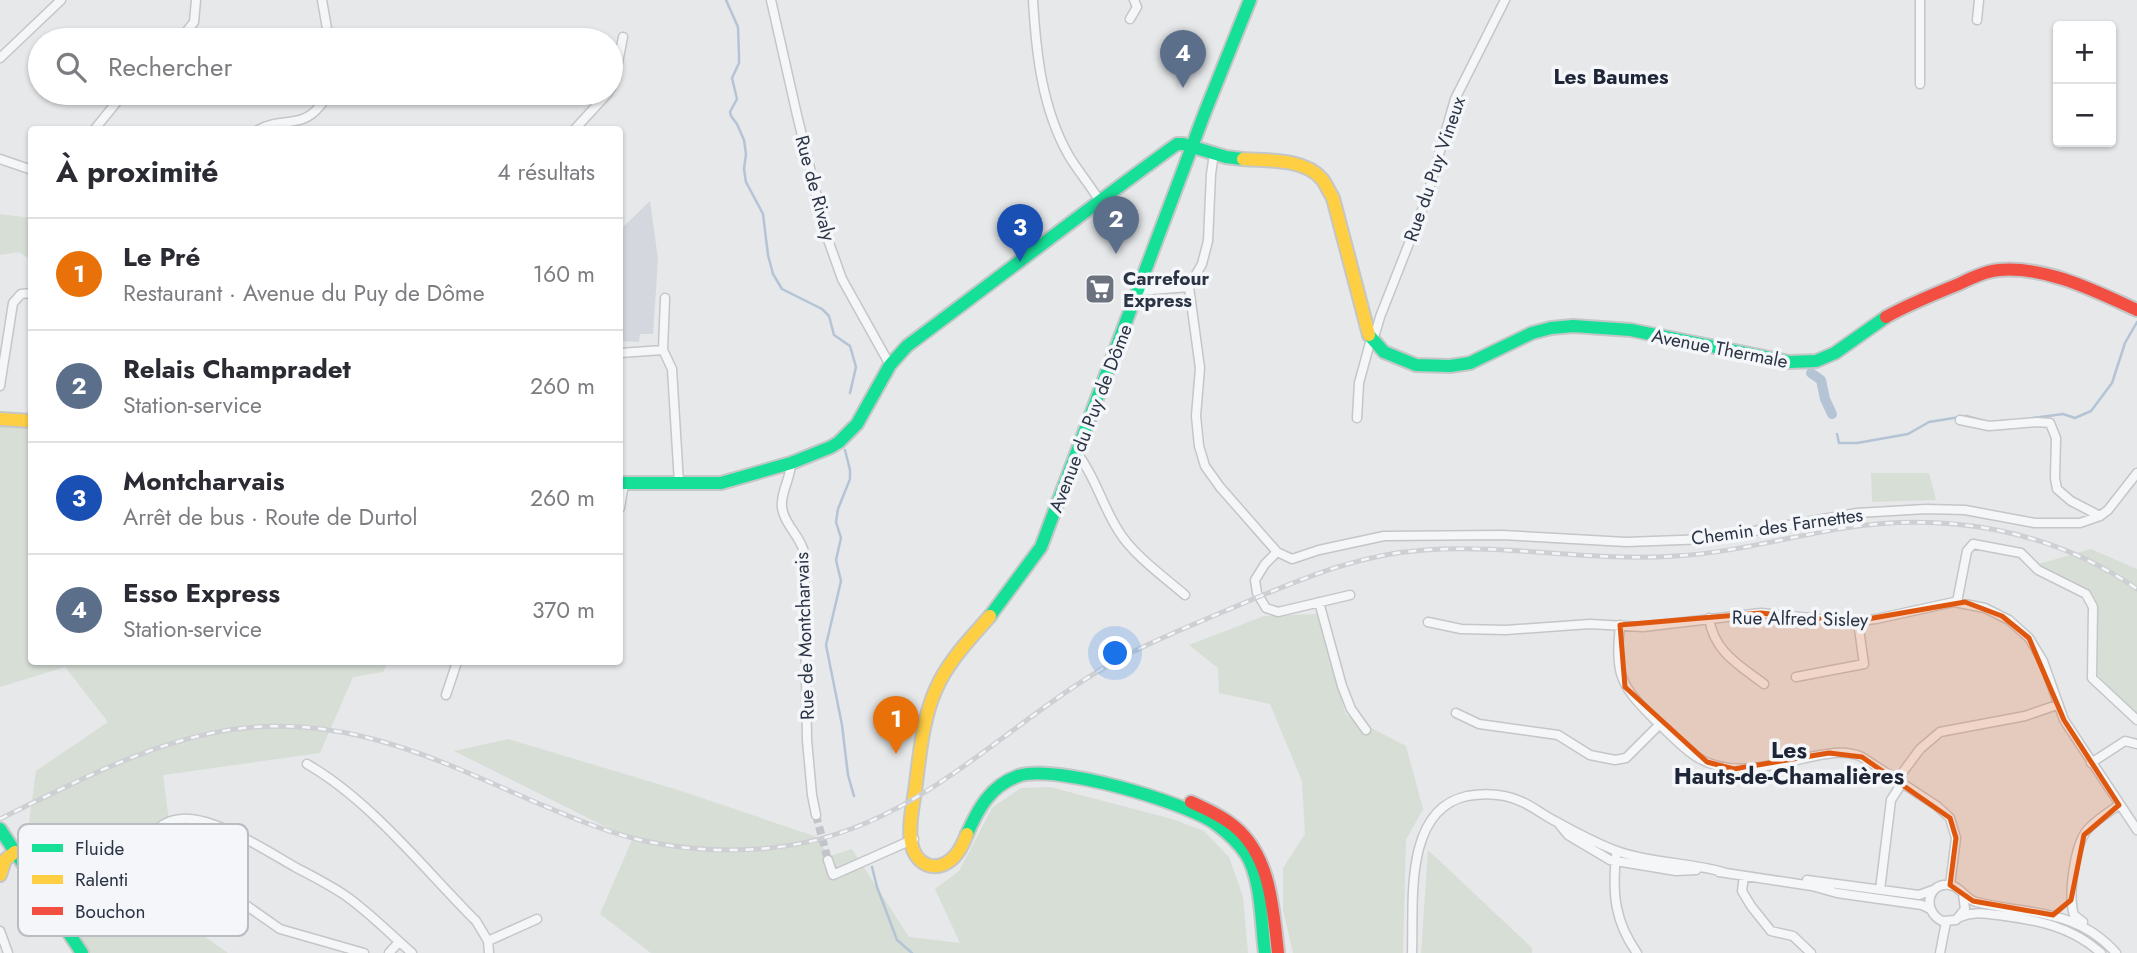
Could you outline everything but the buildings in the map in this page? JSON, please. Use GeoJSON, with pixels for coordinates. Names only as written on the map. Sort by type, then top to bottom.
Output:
{"type":"FeatureCollection","features":[{"type":"Feature","properties":{"kind":"main road","name":"Avenue du Puy de Dôme"},"geometry":{"type":"LineString","coordinates":[[913,839],[912,819],[930,705],[942,676],[1005,598],[1041,547],[1250,0]]}},
{"type":"Feature","properties":{"kind":"main road"},"geometry":{"type":"LineString","coordinates":[[623,483],[721,483],[791,463],[831,447],[849,433],[864,414],[890,365],[907,346],[1177,144],[1214,155],[1291,163],[1309,169],[1321,178],[1332,198],[1359,309],[1372,340]]}},
{"type":"Feature","properties":{"kind":"main road","name":"Avenue Thermale"},"geometry":{"type":"LineString","coordinates":[[1372,340],[1384,352],[1408,363],[1450,366],[1470,363],[1541,330],[1598,327],[1631,330],[1788,362],[1808,362],[1835,353],[1881,319],[1910,304],[1977,276],[2009,270],[2043,274],[2074,282],[2137,310]]}},
{"type":"Feature","properties":{"kind":"main road"},"geometry":{"type":"LineString","coordinates":[[0,419],[28,421]]}},
{"type":"Feature","properties":{"kind":"main road"},"geometry":{"type":"LineString","coordinates":[[913,839],[924,860],[931,863],[947,860],[961,838],[977,798],[1000,775],[1030,765],[1062,767],[1186,800],[1224,816],[1243,833],[1258,853],[1272,898],[1278,953]]}},
{"type":"Feature","properties":{"kind":"main road"},"geometry":{"type":"LineString","coordinates":[[913,839],[912,850],[923,864],[939,867],[948,863],[956,856],[983,802],[1003,783],[1028,772],[1065,775],[1184,807],[1222,827],[1249,858],[1265,953]]}},
{"type":"Feature","properties":{"kind":"main road"},"geometry":{"type":"LineString","coordinates":[[0,830],[18,857]]}},
{"type":"Feature","properties":{"kind":"main road"},"geometry":{"type":"LineString","coordinates":[[0,875],[4,862],[15,852]]}},
{"type":"Feature","properties":{"kind":"main road"},"geometry":{"type":"LineString","coordinates":[[71,936],[82,953]]}},
{"type":"Feature","properties":{"kind":"street"},"geometry":{"type":"LineString","coordinates":[[32,28],[61,0]]}},
{"type":"Feature","properties":{"kind":"street"},"geometry":{"type":"LineString","coordinates":[[189,28],[194,22],[196,0]]}},
{"type":"Feature","properties":{"kind":"street"},"geometry":{"type":"LineString","coordinates":[[321,0],[327,28]]}},
{"type":"Feature","properties":{"kind":"street","name":"Rue de Rivaly"},"geometry":{"type":"LineString","coordinates":[[771,0],[826,233],[842,279],[890,365]]}},
{"type":"Feature","properties":{"kind":"street"},"geometry":{"type":"LineString","coordinates":[[1033,0],[1036,44],[1048,111],[1069,156],[1099,200]]}},
{"type":"Feature","properties":{"kind":"street"},"geometry":{"type":"LineString","coordinates":[[1130,19],[1137,7],[1134,0]]}},
{"type":"Feature","properties":{"kind":"street","name":"Rue du Puy Vineux"},"geometry":{"type":"LineString","coordinates":[[1357,418],[1359,383],[1372,340],[1426,200],[1455,99],[1504,0]]}},
{"type":"Feature","properties":{"kind":"street"},"geometry":{"type":"LineString","coordinates":[[1920,0],[1920,83]]}},
{"type":"Feature","properties":{"kind":"street"},"geometry":{"type":"LineString","coordinates":[[1977,20],[1979,0]]}},
{"type":"Feature","properties":{"kind":"street"},"geometry":{"type":"LineString","coordinates":[[0,58],[28,31]]}},
{"type":"Feature","properties":{"kind":"street"},"geometry":{"type":"LineString","coordinates":[[97,126],[114,105]]}},
{"type":"Feature","properties":{"kind":"street"},"geometry":{"type":"LineString","coordinates":[[265,126],[270,123],[295,122],[312,116],[321,105]]}},
{"type":"Feature","properties":{"kind":"street"},"geometry":{"type":"LineString","coordinates":[[578,126],[596,105]]}},
{"type":"Feature","properties":{"kind":"street"},"geometry":{"type":"LineString","coordinates":[[1214,155],[1208,241],[1202,264],[1189,287],[1200,368],[1196,416],[1199,446],[1205,466],[1277,552],[1255,580],[1257,593],[1266,608],[1278,612],[1350,595]]}},
{"type":"Feature","properties":{"kind":"street"},"geometry":{"type":"LineString","coordinates":[[0,159],[28,169]]}},
{"type":"Feature","properties":{"kind":"street"},"geometry":{"type":"LineString","coordinates":[[1138,291],[1189,287]]}},
{"type":"Feature","properties":{"kind":"street"},"geometry":{"type":"LineString","coordinates":[[0,386],[13,303],[21,295],[28,294]]}},
{"type":"Feature","properties":{"kind":"street"},"geometry":{"type":"LineString","coordinates":[[665,298],[663,350],[672,369],[679,483]]}},
{"type":"Feature","properties":{"kind":"street"},"geometry":{"type":"LineString","coordinates":[[623,353],[663,350]]}},
{"type":"Feature","properties":{"kind":"street"},"geometry":{"type":"LineString","coordinates":[[1960,420],[1989,426],[2050,423],[2056,438],[2057,489],[2071,501],[2100,516],[2115,502],[2137,473]]}},
{"type":"Feature","properties":{"kind":"street"},"geometry":{"type":"LineString","coordinates":[[1077,453],[1089,468],[1119,533],[1152,568],[1185,595]]}},
{"type":"Feature","properties":{"kind":"street","name":"Rue de Montcharvais"},"geometry":{"type":"LineString","coordinates":[[791,463],[782,511],[800,539],[804,552],[807,740],[816,815]]}},
{"type":"Feature","properties":{"kind":"street","name":"Chemin des Farnettes"},"geometry":{"type":"LineString","coordinates":[[1277,552],[1293,559],[1319,550],[1384,536],[1503,535],[1626,542],[1709,539],[1857,513],[1926,509],[1965,510],[2005,519],[2048,524],[2080,523],[2100,516]]}},
{"type":"Feature","properties":{"kind":"street"},"geometry":{"type":"LineString","coordinates":[[1958,602],[1967,551],[1973,544],[2021,553],[2038,570],[2086,594],[2093,607],[2092,678],[2137,720]]}},
{"type":"Feature","properties":{"kind":"street"},"geometry":{"type":"LineString","coordinates":[[1319,602],[1342,686],[1351,709],[1366,730]]}},
{"type":"Feature","properties":{"kind":"street","name":"Rue Alfred Sisley"},"geometry":{"type":"LineString","coordinates":[[1428,622],[1461,629],[1490,630],[1590,624],[1643,627],[1760,613],[1830,622],[1857,622],[1958,602],[1995,612],[2026,634],[2043,661],[2057,705],[2072,734],[2137,830]]}},
{"type":"Feature","properties":{"kind":"street"},"geometry":{"type":"LineString","coordinates":[[1709,618],[1711,634],[1718,645],[1764,684]]}},
{"type":"Feature","properties":{"kind":"street"},"geometry":{"type":"LineString","coordinates":[[1796,677],[1864,664],[1857,622]]}},
{"type":"Feature","properties":{"kind":"street"},"geometry":{"type":"LineString","coordinates":[[1620,625],[1618,656],[1623,682],[1635,699],[1688,751],[1707,762],[1734,769],[1749,769],[1829,754],[1849,753],[1869,761],[1944,812],[1953,823],[1956,838],[1950,885]]}},
{"type":"Feature","properties":{"kind":"street"},"geometry":{"type":"LineString","coordinates":[[446,695],[456,665]]}},
{"type":"Feature","properties":{"kind":"street"},"geometry":{"type":"LineString","coordinates":[[1880,890],[1891,800],[1920,749],[1940,732],[2025,716],[2057,705]]}},
{"type":"Feature","properties":{"kind":"street"},"geometry":{"type":"LineString","coordinates":[[1456,713],[1483,724],[1558,735],[1590,755],[1615,760],[1626,758],[1660,724]]}},
{"type":"Feature","properties":{"kind":"street"},"geometry":{"type":"LineString","coordinates":[[2091,763],[2125,741],[2136,740]]}},
{"type":"Feature","properties":{"kind":"street"},"geometry":{"type":"LineString","coordinates":[[307,764],[331,778],[357,799],[475,921],[488,941],[489,953]]}},
{"type":"Feature","properties":{"kind":"street"},"geometry":{"type":"LineString","coordinates":[[1412,953],[1417,857],[1426,828],[1438,811],[1464,797],[1494,795],[1521,801],[1559,824],[1616,851],[1641,858],[1812,886],[1837,893],[1922,905],[1930,909]]}},
{"type":"Feature","properties":{"kind":"street"},"geometry":{"type":"LineString","coordinates":[[2116,953],[2092,927],[2074,915],[2071,900],[2078,851],[2084,835],[2090,827],[2119,805]]}},
{"type":"Feature","properties":{"kind":"street"},"geometry":{"type":"LineString","coordinates":[[166,824],[180,819],[207,824]]}},
{"type":"Feature","properties":{"kind":"street"},"geometry":{"type":"LineString","coordinates":[[1559,824],[1572,838],[1615,862],[1676,871],[1723,872]]}},
{"type":"Feature","properties":{"kind":"street"},"geometry":{"type":"LineString","coordinates":[[828,860],[833,874],[913,839]]}},
{"type":"Feature","properties":{"kind":"street"},"geometry":{"type":"LineString","coordinates":[[248,841],[346,896],[412,953]]}},
{"type":"Feature","properties":{"kind":"street"},"geometry":{"type":"LineString","coordinates":[[1616,851],[1614,886],[1619,921],[1636,953]]}},
{"type":"Feature","properties":{"kind":"street"},"geometry":{"type":"LineString","coordinates":[[1744,876],[1742,891],[1766,924],[1776,933],[1793,936],[1811,953]]}},
{"type":"Feature","properties":{"kind":"street"},"geometry":{"type":"LineString","coordinates":[[1781,882],[1796,879],[1919,895],[1940,886],[1950,885],[1958,888],[1973,901],[2074,921],[2105,940]]}},
{"type":"Feature","properties":{"kind":"street"},"geometry":{"type":"LineString","coordinates":[[1935,889],[1930,898],[1930,909],[1934,916],[1946,922],[1973,912],[2045,922],[2076,935],[2101,953]]}},
{"type":"Feature","properties":{"kind":"street"},"geometry":{"type":"LineString","coordinates":[[1960,917],[1965,909],[1963,894]]}},
{"type":"Feature","properties":{"kind":"street"},"geometry":{"type":"LineString","coordinates":[[1272,898],[1284,953]]}},
{"type":"Feature","properties":{"kind":"street"},"geometry":{"type":"LineString","coordinates":[[2053,915],[2065,908],[2071,900]]}},
{"type":"Feature","properties":{"kind":"street"},"geometry":{"type":"LineString","coordinates":[[248,907],[280,929],[364,953]]}},
{"type":"Feature","properties":{"kind":"street"},"geometry":{"type":"LineString","coordinates":[[488,941],[537,919]]}},
{"type":"Feature","properties":{"kind":"street"},"geometry":{"type":"LineString","coordinates":[[1940,953],[1946,922]]}},
{"type":"Feature","properties":{"kind":"street"},"geometry":{"type":"LineString","coordinates":[[0,931],[8,953]]}},
{"type":"Feature","properties":{"kind":"street"},"geometry":{"type":"LineString","coordinates":[[389,953],[399,942]]}},
{"type":"Feature","properties":{"kind":"highlighted area"},"geometry":{"type":"Polygon","coordinates":[[[1965,602],[2002,616],[2029,638],[2064,720],[2119,805],[2084,835],[2071,900],[2053,915],[1973,901],[1950,885],[1956,838],[1950,818],[1862,757],[1829,753],[1734,769],[1707,762],[1625,687],[1620,625],[1761,613],[1850,622],[1965,602]]]}},
{"type":"Feature","properties":{"kind":"shaded area"},"geometry":{"type":"Polygon","coordinates":[[[650,201],[658,259],[653,334],[640,334],[639,342],[623,341],[623,227],[650,201]]]}},
{"type":"Feature","properties":{"kind":"shaded area"},"geometry":{"type":"Polygon","coordinates":[[[0,214],[28,218],[28,258],[19,252],[0,255],[0,214]]]}},
{"type":"Feature","properties":{"kind":"shaded area"},"geometry":{"type":"Polygon","coordinates":[[[0,426],[28,428],[28,665],[386,665],[383,672],[353,677],[320,753],[163,775],[169,824],[29,824],[36,771],[108,722],[65,667],[0,687],[0,426]]]}},
{"type":"Feature","properties":{"kind":"shaded area"},"geometry":{"type":"Polygon","coordinates":[[[1871,473],[1929,473],[1936,500],[1872,502],[1871,473]]]}},
{"type":"Feature","properties":{"kind":"shaded area"},"geometry":{"type":"Polygon","coordinates":[[[2091,549],[2137,569],[2137,716],[2098,675],[2097,603],[2039,564],[2091,549]]]}},
{"type":"Feature","properties":{"kind":"shaded area"},"geometry":{"type":"Polygon","coordinates":[[[1317,614],[1346,715],[1406,746],[1423,809],[1406,840],[1403,953],[1293,953],[1283,910],[1283,868],[1305,834],[1302,781],[1270,704],[1219,693],[1218,668],[1189,645],[1264,616],[1317,614]]]}},
{"type":"Feature","properties":{"kind":"shaded area"},"geometry":{"type":"Polygon","coordinates":[[[508,739],[678,790],[820,838],[827,857],[852,849],[909,937],[960,943],[935,889],[959,871],[992,808],[1021,788],[1050,787],[1172,819],[1204,831],[1229,857],[1243,897],[1248,953],[651,953],[600,914],[632,840],[454,751],[508,739]]]}},
{"type":"Feature","properties":{"kind":"shaded area"},"geometry":{"type":"Polygon","coordinates":[[[1428,850],[1532,948],[1532,953],[1421,953],[1428,850]]]}},
{"type":"Feature","properties":{"kind":"shaded area"},"geometry":{"type":"Polygon","coordinates":[[[78,936],[204,936],[228,953],[90,953],[78,936]]]}},
{"type":"Feature","properties":{"kind":"waterway"},"geometry":{"type":"LineString","coordinates":[[726,0],[738,27],[739,63],[732,78],[737,99],[730,112],[744,140],[746,182],[763,214],[773,274],[782,289],[822,309],[829,316],[834,335],[850,346],[856,367],[850,393]]}},
{"type":"Feature","properties":{"kind":"waterway"},"geometry":{"type":"LineString","coordinates":[[2033,418],[2063,414],[2075,418],[2091,411],[2112,383],[2125,343],[2137,322]]}},
{"type":"Feature","properties":{"kind":"waterway"},"geometry":{"type":"LineString","coordinates":[[1811,373],[1821,380],[1832,414]]}},
{"type":"Feature","properties":{"kind":"waterway"},"geometry":{"type":"LineString","coordinates":[[1837,434],[1839,443],[1857,443],[1908,434],[1929,422],[1966,416],[1985,421]]}},
{"type":"Feature","properties":{"kind":"waterway"},"geometry":{"type":"LineString","coordinates":[[845,450],[850,479],[838,509],[836,522],[841,538],[836,560],[841,581],[826,645],[854,796]]}},
{"type":"Feature","properties":{"kind":"waterway"},"geometry":{"type":"LineString","coordinates":[[872,867],[897,940],[912,953]]}},
{"type":"Feature","properties":{"kind":"tunnel"},"geometry":{"type":"LineString","coordinates":[[816,815],[828,860]]}},
{"type":"Feature","properties":{"kind":"railway"},"geometry":{"type":"LineString","coordinates":[[0,819],[88,776],[149,751],[211,733],[283,726],[320,729],[391,744],[459,769],[585,823],[645,841],[691,848],[739,850],[770,848],[825,838],[876,819],[923,794],[1099,671],[1147,645],[1315,575],[1358,561],[1402,552],[1487,549],[1613,557],[1675,556],[1739,548],[1844,528],[1921,522],[1959,524],[2033,539],[2104,568],[2137,589]]}},
{"type":"Feature","properties":{"kind":"traffic: fast"},"geometry":{"type":"LineString","coordinates":[[990,616],[1041,547],[1250,0]]}},
{"type":"Feature","properties":{"kind":"traffic: fast"},"geometry":{"type":"LineString","coordinates":[[623,483],[721,483],[791,463],[831,447],[857,424],[890,365],[907,346],[1177,144],[1243,159]]}},
{"type":"Feature","properties":{"kind":"traffic: fast"},"geometry":{"type":"LineString","coordinates":[[1369,335],[1384,352],[1416,365],[1450,366],[1470,363],[1532,333],[1573,326],[1631,330],[1789,362],[1816,361],[1835,353],[1886,317]]}},
{"type":"Feature","properties":{"kind":"traffic: fast"},"geometry":{"type":"LineString","coordinates":[[967,834],[992,792],[1008,780],[1036,773],[1119,787],[1177,805],[1216,824],[1246,854],[1258,889],[1265,953]]}},
{"type":"Feature","properties":{"kind":"traffic: fast"},"geometry":{"type":"LineString","coordinates":[[0,829],[18,856]]}},
{"type":"Feature","properties":{"kind":"traffic: fast"},"geometry":{"type":"LineString","coordinates":[[71,936],[82,953]]}},
{"type":"Feature","properties":{"kind":"traffic: slow"},"geometry":{"type":"LineString","coordinates":[[1243,159],[1296,164],[1314,172],[1323,181],[1333,198],[1369,335]]}},
{"type":"Feature","properties":{"kind":"traffic: slow"},"geometry":{"type":"LineString","coordinates":[[0,419],[28,421]]}},
{"type":"Feature","properties":{"kind":"traffic: slow"},"geometry":{"type":"LineString","coordinates":[[967,834],[954,857],[940,865],[927,865],[913,850],[911,820],[923,735],[932,700],[953,659],[990,616]]}},
{"type":"Feature","properties":{"kind":"traffic: slow"},"geometry":{"type":"LineString","coordinates":[[0,875],[5,860],[15,852]]}},
{"type":"Feature","properties":{"kind":"traffic: jam"},"geometry":{"type":"LineString","coordinates":[[1886,317],[1974,277],[1999,270],[2053,276],[2137,310]]}},
{"type":"Feature","properties":{"kind":"traffic: jam"},"geometry":{"type":"LineString","coordinates":[[1191,802],[1229,822],[1256,852],[1272,901],[1278,953]]}},
{"type":"Feature","properties":{"kind":"place","name":"Esso Express"},"geometry":{"type":"Point","coordinates":[1183,88]}},
{"type":"Feature","properties":{"kind":"place","name":"Relais Champradet"},"geometry":{"type":"Point","coordinates":[1116,254]}},
{"type":"Feature","properties":{"kind":"place","name":"Montcharvais"},"geometry":{"type":"Point","coordinates":[1020,262]}},
{"type":"Feature","properties":{"kind":"place","name":"Carrefour Express"},"geometry":{"type":"Point","coordinates":[1100,289]}},
{"type":"Feature","properties":{"kind":"place","name":"Le Pré"},"geometry":{"type":"Point","coordinates":[896,754]}},
{"type":"Feature","properties":{"kind":"district","name":"Les Baumes"},"geometry":{"type":"Point","coordinates":[1611,77]}},
{"type":"Feature","properties":{"kind":"district","name":"Les Hauts-de-Chamalières"},"geometry":{"type":"Point","coordinates":[1789,763]}}]}
